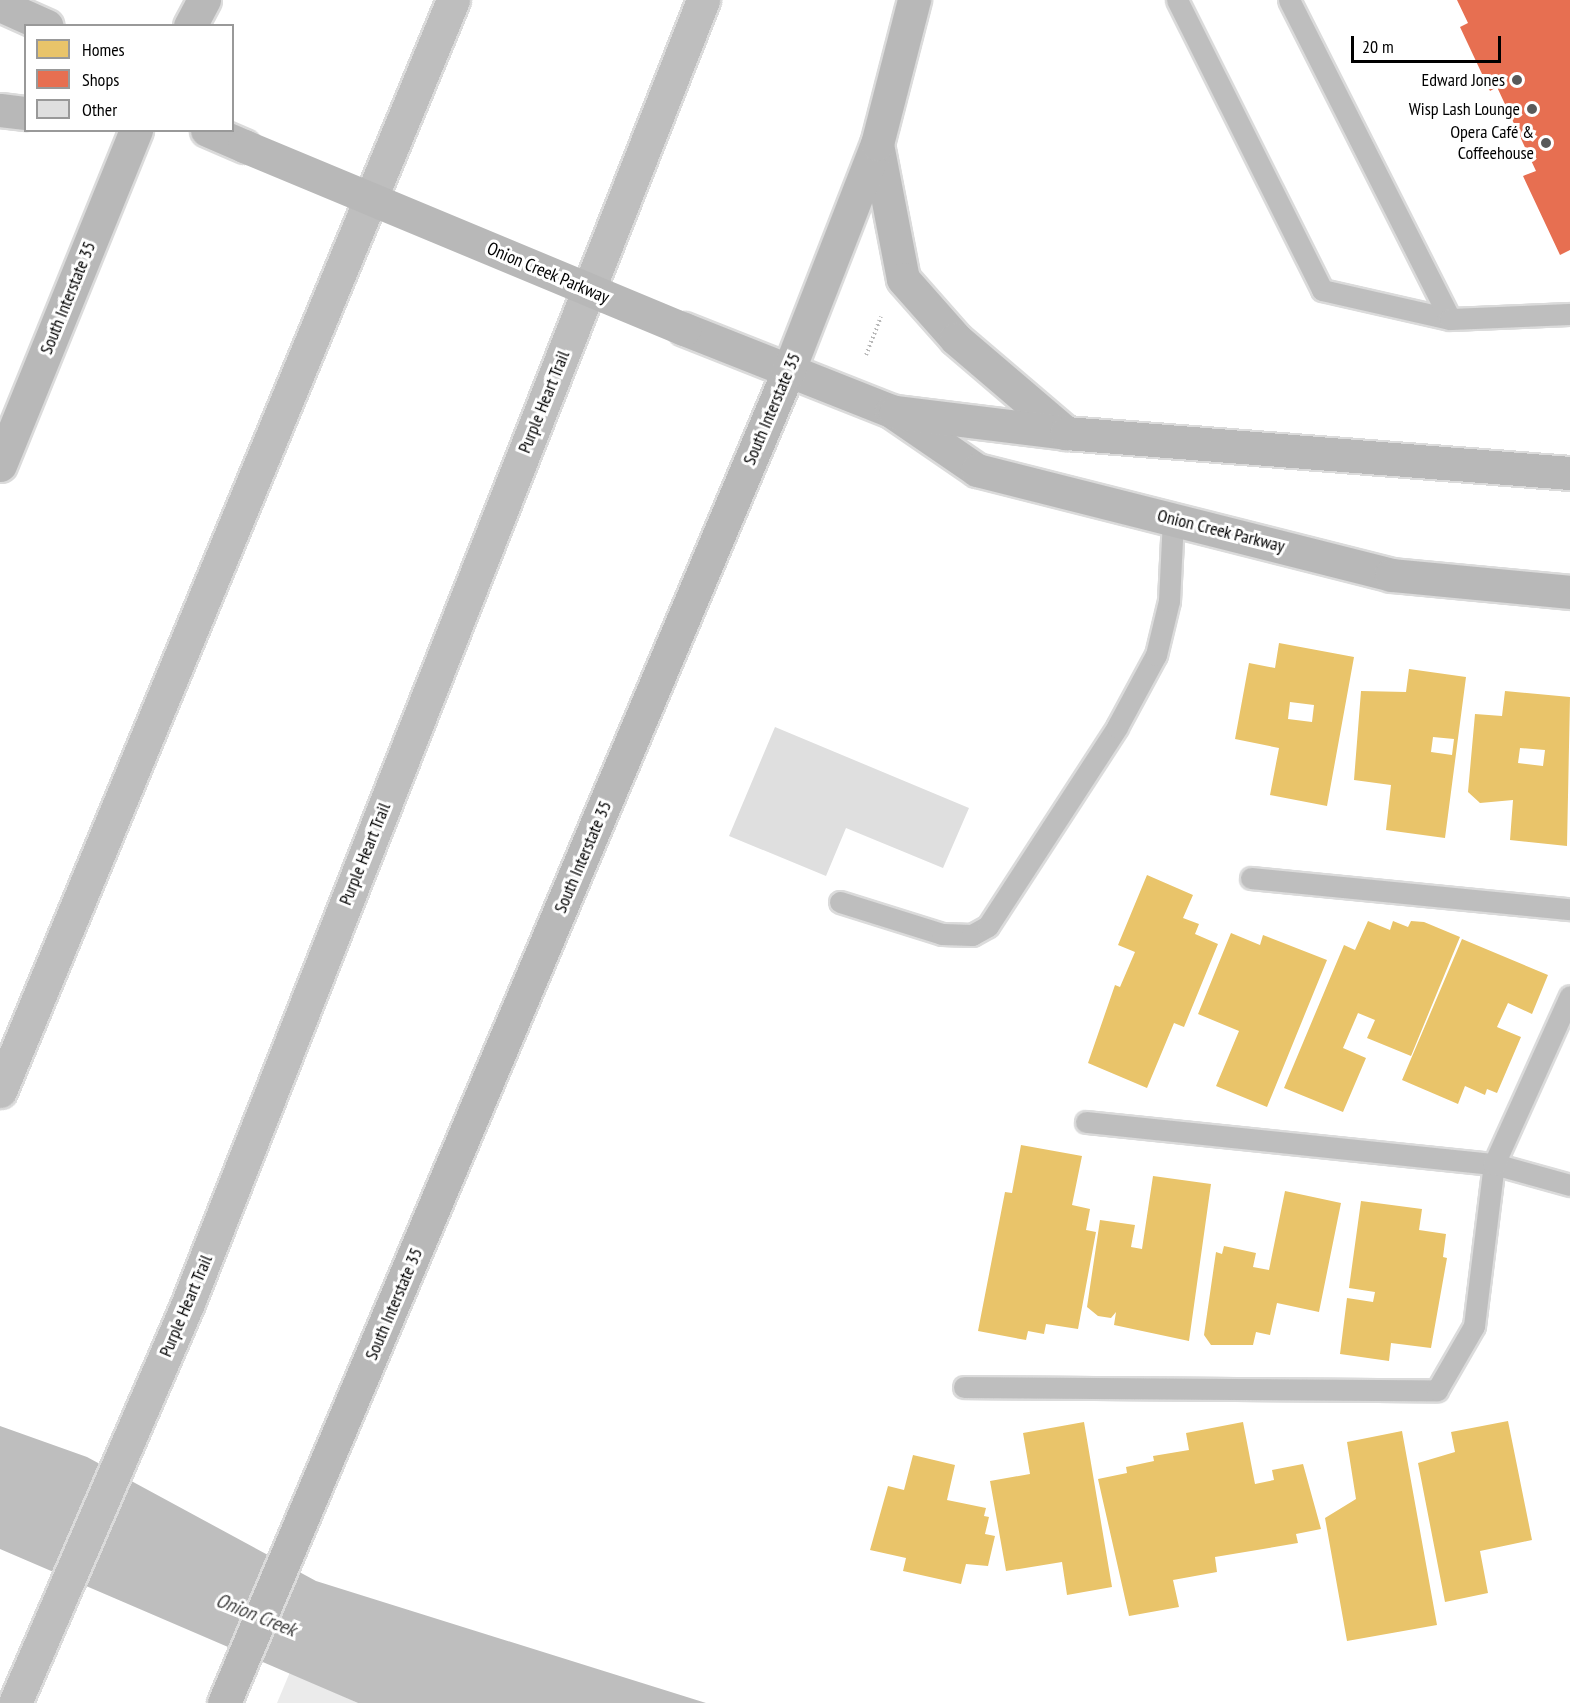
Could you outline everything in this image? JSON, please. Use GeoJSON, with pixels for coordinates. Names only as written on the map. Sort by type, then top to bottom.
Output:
{"type":"FeatureCollection","features":[{"type":"Feature","properties":{"kind":"highway","name":"Purple Heart Trail"},"geometry":{"type":"LineString","coordinates":[[15,1703],[188,1303],[703,0]]}},
{"type":"Feature","properties":{"kind":"highway"},"geometry":{"type":"LineString","coordinates":[[0,1091],[451,3]]}},
{"type":"Feature","properties":{"kind":"main road"},"geometry":{"type":"LineString","coordinates":[[191,24],[204,0]]}},
{"type":"Feature","properties":{"kind":"main road","name":"South Interstate 35"},"geometry":{"type":"LineString","coordinates":[[224,1703],[788,372],[877,144],[914,0]]}},
{"type":"Feature","properties":{"kind":"main road"},"geometry":{"type":"LineString","coordinates":[[0,5],[43,24]]}},
{"type":"Feature","properties":{"kind":"main road"},"geometry":{"type":"LineString","coordinates":[[0,110],[24,113]]}},
{"type":"Feature","properties":{"kind":"main road","name":"South Interstate 35"},"geometry":{"type":"LineString","coordinates":[[0,465],[135,132]]}},
{"type":"Feature","properties":{"kind":"main road","name":"Onion Creek Parkway"},"geometry":{"type":"LineString","coordinates":[[212,132],[788,372],[891,411],[1066,433],[1570,473]]}},
{"type":"Feature","properties":{"kind":"main road"},"geometry":{"type":"LineString","coordinates":[[877,144],[903,279],[956,339],[1066,433]]}},
{"type":"Feature","properties":{"kind":"main road","name":"Onion Creek Parkway"},"geometry":{"type":"LineString","coordinates":[[891,411],[977,470],[1391,575],[1570,592]]}},
{"type":"Feature","properties":{"kind":"lane"},"geometry":{"type":"LineString","coordinates":[[1177,0],[1322,290],[1450,319],[1570,314]]}},
{"type":"Feature","properties":{"kind":"lane"},"geometry":{"type":"LineString","coordinates":[[1289,0],[1450,319]]}},
{"type":"Feature","properties":{"kind":"lane"},"geometry":{"type":"LineString","coordinates":[[840,902],[942,934],[972,935],[988,926],[1117,727],[1156,655],[1169,601],[1173,519]]}},
{"type":"Feature","properties":{"kind":"lane"},"geometry":{"type":"LineString","coordinates":[[1251,878],[1570,909]]}},
{"type":"Feature","properties":{"kind":"lane"},"geometry":{"type":"LineString","coordinates":[[964,1387],[1437,1390],[1474,1326],[1494,1164],[1570,996]]}},
{"type":"Feature","properties":{"kind":"lane"},"geometry":{"type":"LineString","coordinates":[[1086,1122],[1494,1164],[1570,1185]]}},
{"type":"Feature","properties":{"kind":"path"},"geometry":{"type":"LineString","coordinates":[[865,359],[882,314]]}},
{"type":"Feature","properties":{"kind":"shaded area"},"geometry":{"type":"Polygon","coordinates":[[[290,1672],[358,1703],[277,1703],[290,1672]]]}},
{"type":"Feature","properties":{"kind":"water","name":"Onion Creek"},"geometry":{"type":"Polygon","coordinates":[[[0,1426],[87,1457],[316,1581],[706,1703],[358,1703],[0,1549],[0,1426]]]}},
{"type":"Feature","properties":{"kind":"building: Homes"},"geometry":{"type":"Polygon","coordinates":[[[1279,643],[1354,657],[1327,806],[1270,795],[1279,748],[1235,739],[1249,663],[1275,668],[1279,643]],[[1290,702],[1288,719],[1312,722],[1314,705],[1290,702]]]}},
{"type":"Feature","properties":{"kind":"building: Homes"},"geometry":{"type":"Polygon","coordinates":[[[1409,669],[1466,677],[1445,838],[1386,830],[1391,785],[1354,780],[1361,691],[1406,692],[1409,669]],[[1433,737],[1431,752],[1452,755],[1454,739],[1433,737]]]}},
{"type":"Feature","properties":{"kind":"building: Homes"},"geometry":{"type":"Polygon","coordinates":[[[1505,691],[1570,697],[1567,846],[1510,840],[1513,800],[1480,803],[1468,792],[1475,714],[1502,716],[1505,691]],[[1520,748],[1518,763],[1543,766],[1545,750],[1520,748]]]}},
{"type":"Feature","properties":{"kind":"building: Homes"},"geometry":{"type":"Polygon","coordinates":[[[1147,875],[1193,895],[1183,918],[1199,924],[1195,934],[1218,944],[1184,1027],[1174,1023],[1147,1088],[1088,1063],[1115,985],[1120,987],[1135,952],[1118,945],[1147,875]]]}},
{"type":"Feature","properties":{"kind":"building: Homes"},"geometry":{"type":"Polygon","coordinates":[[[1368,921],[1390,930],[1393,921],[1408,927],[1411,921],[1424,922],[1460,937],[1411,1056],[1367,1038],[1375,1020],[1358,1013],[1343,1048],[1366,1058],[1343,1112],[1284,1088],[1344,945],[1355,950],[1368,921]]]}},
{"type":"Feature","properties":{"kind":"building: Homes"},"geometry":{"type":"Polygon","coordinates":[[[1231,933],[1260,945],[1263,935],[1327,960],[1267,1107],[1216,1086],[1239,1031],[1198,1014],[1231,933]]]}},
{"type":"Feature","properties":{"kind":"building: Homes"},"geometry":{"type":"Polygon","coordinates":[[[1462,939],[1548,975],[1532,1014],[1508,1003],[1497,1027],[1521,1037],[1497,1093],[1487,1089],[1485,1095],[1465,1086],[1458,1104],[1402,1080],[1462,939]]]}},
{"type":"Feature","properties":{"kind":"building: Homes"},"geometry":{"type":"Polygon","coordinates":[[[1021,1145],[1082,1156],[1072,1205],[1090,1209],[1086,1230],[1096,1232],[1078,1329],[1046,1324],[1044,1334],[1028,1331],[1026,1340],[978,1331],[1005,1192],[1012,1193],[1021,1145]]]}},
{"type":"Feature","properties":{"kind":"building: Homes"},"geometry":{"type":"Polygon","coordinates":[[[1153,1176],[1211,1184],[1189,1341],[1114,1325],[1116,1312],[1111,1318],[1098,1316],[1087,1307],[1100,1220],[1135,1225],[1131,1247],[1142,1249],[1153,1176]]]}},
{"type":"Feature","properties":{"kind":"building: Homes"},"geometry":{"type":"Polygon","coordinates":[[[1285,1191],[1341,1203],[1319,1312],[1277,1303],[1270,1335],[1256,1332],[1253,1345],[1211,1345],[1204,1335],[1216,1252],[1222,1254],[1224,1246],[1256,1253],[1253,1267],[1269,1270],[1285,1191]]]}},
{"type":"Feature","properties":{"kind":"building: Homes"},"geometry":{"type":"Polygon","coordinates":[[[1361,1201],[1422,1209],[1419,1230],[1446,1234],[1443,1257],[1447,1258],[1431,1348],[1391,1343],[1389,1361],[1340,1354],[1347,1298],[1373,1302],[1375,1292],[1349,1288],[1361,1201]]]}},
{"type":"Feature","properties":{"kind":"building: Homes"},"geometry":{"type":"Polygon","coordinates":[[[1508,1421],[1532,1540],[1480,1551],[1488,1593],[1445,1602],[1418,1463],[1455,1452],[1451,1432],[1508,1421]]]}},
{"type":"Feature","properties":{"kind":"building: Homes"},"geometry":{"type":"Polygon","coordinates":[[[1084,1422],[1112,1587],[1067,1595],[1062,1562],[1006,1571],[990,1481],[1030,1474],[1023,1433],[1084,1422]]]}},
{"type":"Feature","properties":{"kind":"building: Homes"},"geometry":{"type":"Polygon","coordinates":[[[1243,1422],[1255,1484],[1274,1480],[1272,1470],[1303,1464],[1321,1529],[1296,1534],[1298,1543],[1215,1557],[1217,1572],[1173,1580],[1179,1607],[1129,1616],[1098,1479],[1127,1473],[1126,1467],[1154,1461],[1153,1456],[1189,1450],[1186,1433],[1243,1422]]]}},
{"type":"Feature","properties":{"kind":"building: Homes"},"geometry":{"type":"Polygon","coordinates":[[[1402,1431],[1437,1625],[1347,1641],[1325,1518],[1356,1499],[1347,1442],[1402,1431]]]}},
{"type":"Feature","properties":{"kind":"building: Homes"},"geometry":{"type":"Polygon","coordinates":[[[913,1455],[955,1465],[947,1500],[986,1508],[984,1516],[989,1517],[985,1534],[995,1536],[988,1566],[966,1564],[961,1584],[903,1571],[906,1558],[870,1550],[888,1486],[904,1490],[913,1455]]]}},
{"type":"Feature","properties":{"kind":"building: Shops"},"geometry":{"type":"Polygon","coordinates":[[[1457,0],[1570,0],[1570,250],[1560,255],[1523,176],[1536,171],[1497,87],[1490,91],[1460,27],[1468,23],[1457,0]]]}},
{"type":"Feature","properties":{"kind":"building: Other"},"geometry":{"type":"Polygon","coordinates":[[[775,727],[969,808],[943,868],[846,828],[826,876],[729,836],[775,727]]]}},
{"type":"Feature","properties":{"kind":"place","name":"Edward Jones"},"geometry":{"type":"Point","coordinates":[1517,80]}},
{"type":"Feature","properties":{"kind":"place","name":"Wisp Lash Lounge"},"geometry":{"type":"Point","coordinates":[1532,109]}},
{"type":"Feature","properties":{"kind":"place","name":"Opera Café & Coffeehouse"},"geometry":{"type":"Point","coordinates":[1546,143]}}]}
